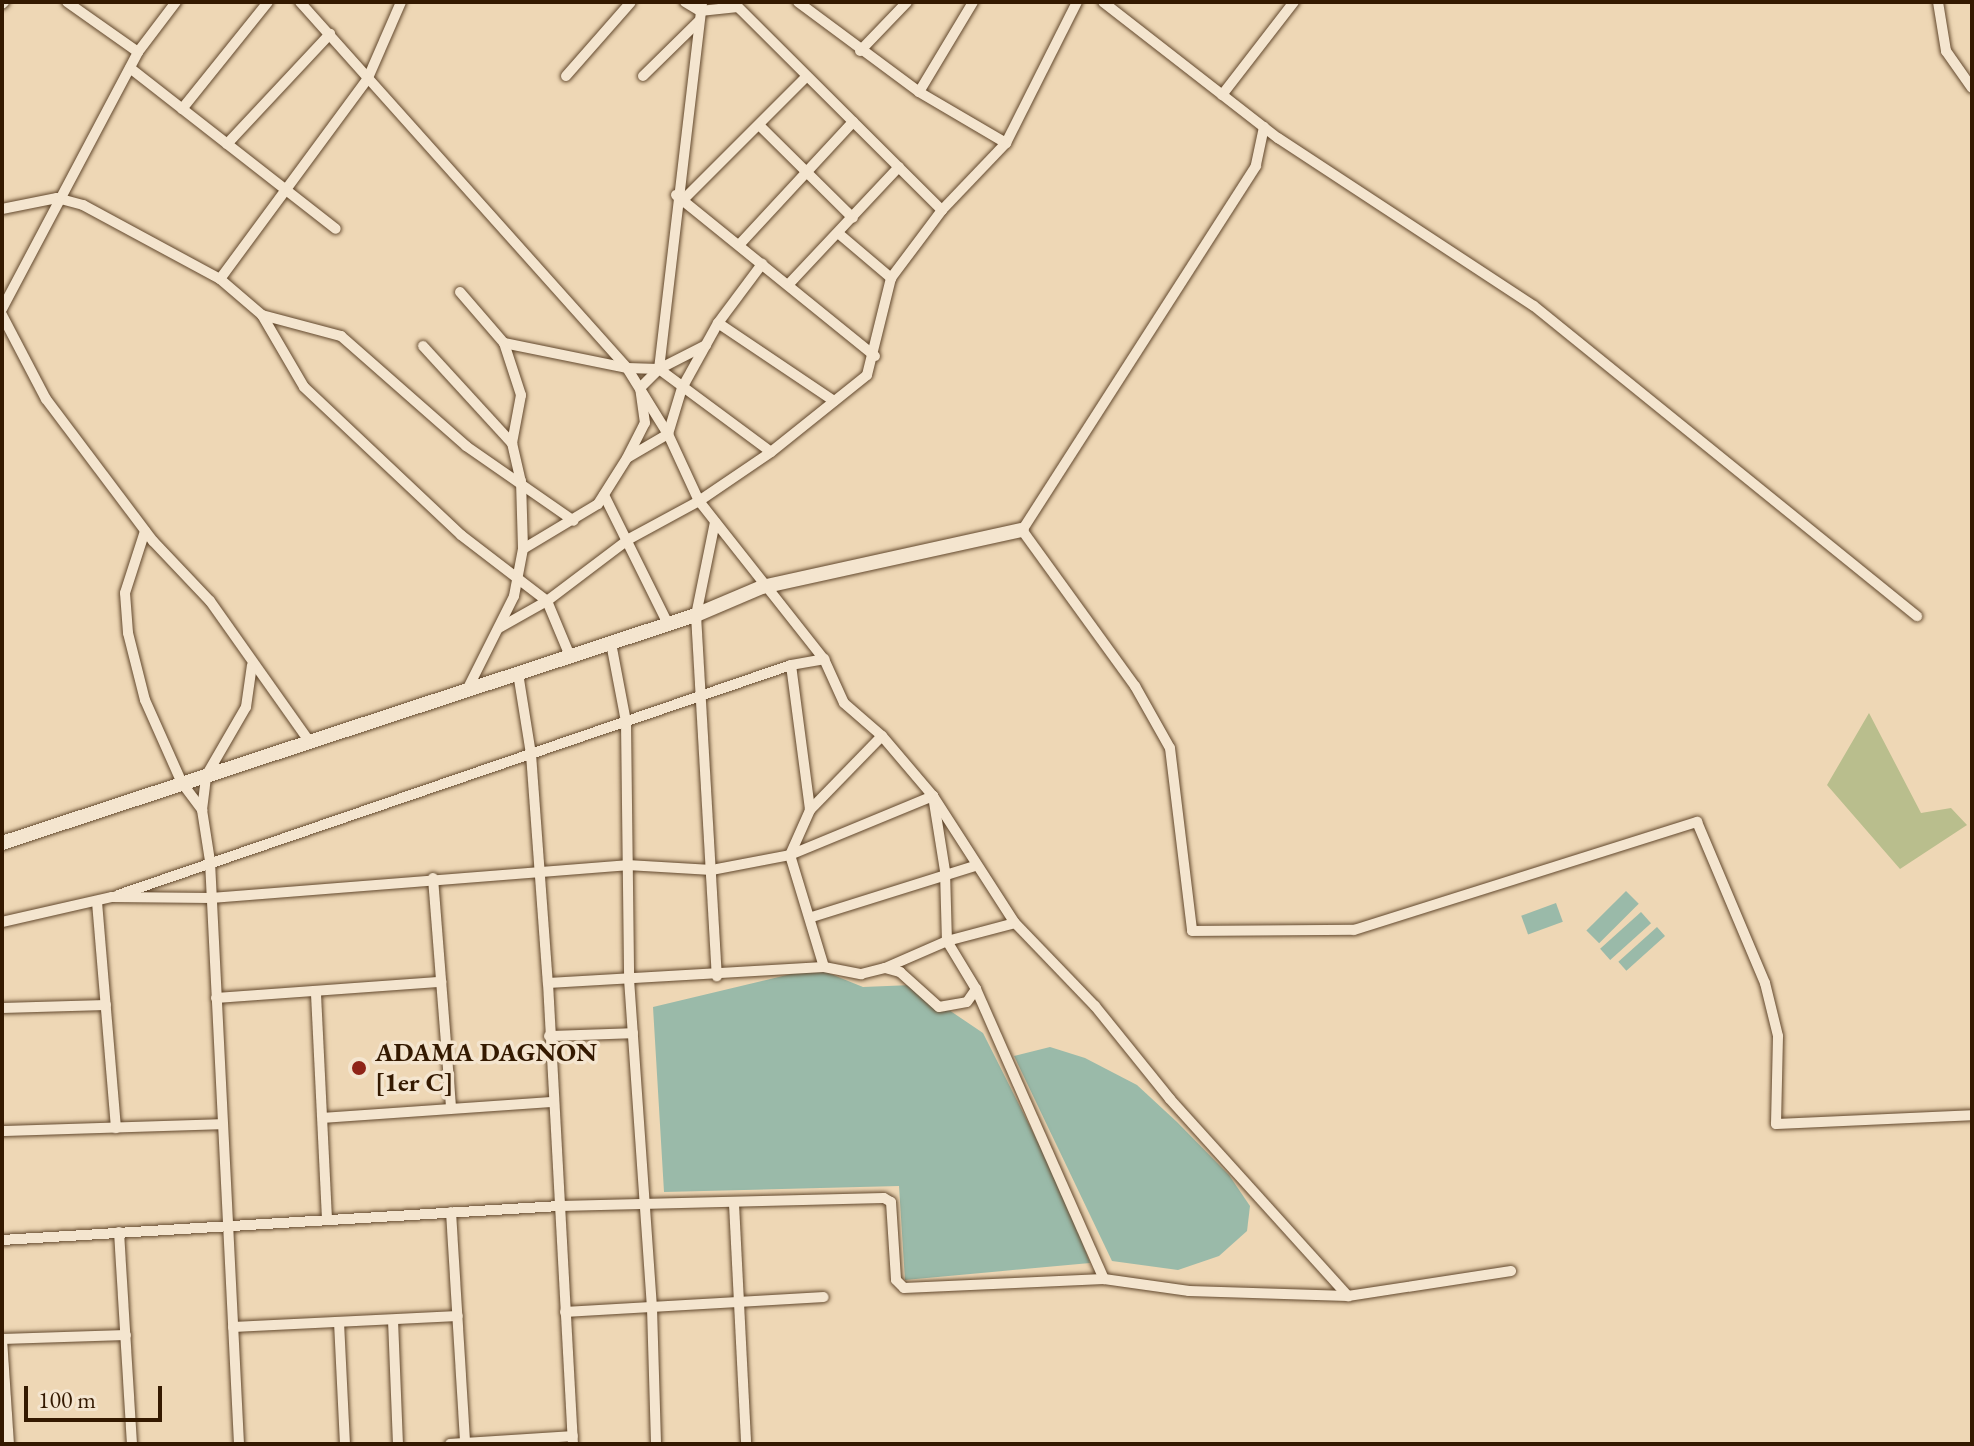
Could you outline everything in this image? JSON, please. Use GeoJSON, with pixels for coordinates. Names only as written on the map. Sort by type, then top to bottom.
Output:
{"type":"FeatureCollection","features":[{"type":"Feature","properties":{"kind":"street"},"geometry":{"type":"LineString","coordinates":[[67,2],[138,52]]}},
{"type":"Feature","properties":{"kind":"street"},"geometry":{"type":"LineString","coordinates":[[2,309],[57,198],[138,52],[176,2]]}},
{"type":"Feature","properties":{"kind":"street"},"geometry":{"type":"LineString","coordinates":[[182,109],[268,2]]}},
{"type":"Feature","properties":{"kind":"street"},"geometry":{"type":"LineString","coordinates":[[300,2],[627,368],[668,434],[699,501],[762,587],[824,659],[844,703],[882,736],[933,796],[975,866],[1015,923],[1095,1006],[1170,1099],[1348,1296]]}},
{"type":"Feature","properties":{"kind":"street"},"geometry":{"type":"LineString","coordinates":[[220,279],[368,78],[401,2]]}},
{"type":"Feature","properties":{"kind":"street"},"geometry":{"type":"LineString","coordinates":[[685,2],[700,11]]}},
{"type":"Feature","properties":{"kind":"street"},"geometry":{"type":"LineString","coordinates":[[798,2],[919,92],[1006,143]]}},
{"type":"Feature","properties":{"kind":"street"},"geometry":{"type":"LineString","coordinates":[[860,51],[907,2]]}},
{"type":"Feature","properties":{"kind":"street"},"geometry":{"type":"LineString","coordinates":[[919,92],[973,2]]}},
{"type":"Feature","properties":{"kind":"street"},"geometry":{"type":"LineString","coordinates":[[499,628],[547,601],[629,539],[699,501],[771,452],[867,375],[875,356],[891,278],[942,210],[1006,143],[1077,2]]}},
{"type":"Feature","properties":{"kind":"street"},"geometry":{"type":"LineString","coordinates":[[1103,2],[1264,127],[1534,306],[1829,550],[1917,616]]}},
{"type":"Feature","properties":{"kind":"street"},"geometry":{"type":"LineString","coordinates":[[1222,95],[1294,2]]}},
{"type":"Feature","properties":{"kind":"street"},"geometry":{"type":"LineString","coordinates":[[1938,2],[1946,51],[1972,88]]}},
{"type":"Feature","properties":{"kind":"street"},"geometry":{"type":"LineString","coordinates":[[566,76],[625,4]]}},
{"type":"Feature","properties":{"kind":"street"},"geometry":{"type":"LineString","coordinates":[[643,76],[700,11],[735,5],[942,210]]}},
{"type":"Feature","properties":{"kind":"street"},"geometry":{"type":"LineString","coordinates":[[659,369],[700,11]]}},
{"type":"Feature","properties":{"kind":"street"},"geometry":{"type":"LineString","coordinates":[[227,144],[330,34]]}},
{"type":"Feature","properties":{"kind":"street"},"geometry":{"type":"LineString","coordinates":[[130,68],[336,229]]}},
{"type":"Feature","properties":{"kind":"street"},"geometry":{"type":"LineString","coordinates":[[680,197],[807,76]]}},
{"type":"Feature","properties":{"kind":"street"},"geometry":{"type":"LineString","coordinates":[[739,245],[853,122]]}},
{"type":"Feature","properties":{"kind":"street"},"geometry":{"type":"LineString","coordinates":[[759,125],[853,218]]}},
{"type":"Feature","properties":{"kind":"street"},"geometry":{"type":"LineString","coordinates":[[2,843],[696,615],[762,587],[1022,530],[1256,166],[1264,127]]}},
{"type":"Feature","properties":{"kind":"street"},"geometry":{"type":"LineString","coordinates":[[788,285],[899,167]]}},
{"type":"Feature","properties":{"kind":"street"},"geometry":{"type":"LineString","coordinates":[[680,197],[875,356]]}},
{"type":"Feature","properties":{"kind":"street"},"geometry":{"type":"LineString","coordinates":[[2,209],[57,198],[122,222],[220,279],[262,315],[304,387],[461,535],[520,577],[547,601],[570,656]]}},
{"type":"Feature","properties":{"kind":"street"},"geometry":{"type":"LineString","coordinates":[[838,233],[891,278]]}},
{"type":"Feature","properties":{"kind":"street"},"geometry":{"type":"LineString","coordinates":[[627,458],[668,434],[682,388],[718,323],[762,264]]}},
{"type":"Feature","properties":{"kind":"street"},"geometry":{"type":"LineString","coordinates":[[460,292],[504,343],[521,395],[512,443],[521,481],[523,549],[520,577],[499,628],[467,690]]}},
{"type":"Feature","properties":{"kind":"street"},"geometry":{"type":"LineString","coordinates":[[2,315],[46,399],[145,531],[210,601],[252,665],[310,742]]}},
{"type":"Feature","properties":{"kind":"street"},"geometry":{"type":"LineString","coordinates":[[262,315],[341,336],[466,446],[521,481],[574,521]]}},
{"type":"Feature","properties":{"kind":"street"},"geometry":{"type":"LineString","coordinates":[[718,323],[834,401]]}},
{"type":"Feature","properties":{"kind":"street"},"geometry":{"type":"LineString","coordinates":[[504,343],[627,368],[659,369],[771,452]]}},
{"type":"Feature","properties":{"kind":"street"},"geometry":{"type":"LineString","coordinates":[[640,388],[659,369],[708,344]]}},
{"type":"Feature","properties":{"kind":"street"},"geometry":{"type":"LineString","coordinates":[[423,346],[512,443]]}},
{"type":"Feature","properties":{"kind":"street"},"geometry":{"type":"LineString","coordinates":[[523,549],[574,521],[604,495],[645,423],[640,388]]}},
{"type":"Feature","properties":{"kind":"street"},"geometry":{"type":"LineString","coordinates":[[604,495],[629,539],[668,624]]}},
{"type":"Feature","properties":{"kind":"street"},"geometry":{"type":"LineString","coordinates":[[715,522],[696,615],[717,976]]}},
{"type":"Feature","properties":{"kind":"street"},"geometry":{"type":"LineString","coordinates":[[1022,530],[1135,686],[1170,748],[1192,931],[1354,930],[1697,822],[1765,983],[1778,1036],[1776,1124],[1972,1115]]}},
{"type":"Feature","properties":{"kind":"street"},"geometry":{"type":"LineString","coordinates":[[145,531],[125,593],[128,633],[145,700],[182,783],[202,810]]}},
{"type":"Feature","properties":{"kind":"street"},"geometry":{"type":"LineString","coordinates":[[611,643],[626,722],[629,979],[652,1308],[656,1444]]}},
{"type":"Feature","properties":{"kind":"street"},"geometry":{"type":"LineString","coordinates":[[2,922],[97,902],[791,665],[824,659]]}},
{"type":"Feature","properties":{"kind":"street"},"geometry":{"type":"LineString","coordinates":[[239,1444],[210,861],[202,810],[206,776],[246,707],[252,665]]}},
{"type":"Feature","properties":{"kind":"street"},"geometry":{"type":"LineString","coordinates":[[791,665],[810,810]]}},
{"type":"Feature","properties":{"kind":"street"},"geometry":{"type":"LineString","coordinates":[[450,1444],[573,1440],[548,983],[531,754],[518,673]]}},
{"type":"Feature","properties":{"kind":"street"},"geometry":{"type":"LineString","coordinates":[[824,967],[812,917],[790,855],[810,810],[882,736]]}},
{"type":"Feature","properties":{"kind":"street"},"geometry":{"type":"LineString","coordinates":[[112,897],[211,898],[627,865],[712,870],[790,855],[933,796]]}},
{"type":"Feature","properties":{"kind":"street"},"geometry":{"type":"LineString","coordinates":[[933,796],[945,871],[947,941],[976,989],[1104,1279]]}},
{"type":"Feature","properties":{"kind":"street"},"geometry":{"type":"LineString","coordinates":[[812,917],[945,871],[975,866]]}},
{"type":"Feature","properties":{"kind":"street"},"geometry":{"type":"LineString","coordinates":[[433,878],[451,1106]]}},
{"type":"Feature","properties":{"kind":"street"},"geometry":{"type":"LineString","coordinates":[[97,902],[116,1128]]}},
{"type":"Feature","properties":{"kind":"street"},"geometry":{"type":"LineString","coordinates":[[548,983],[717,976],[824,967],[861,974],[885,968],[947,941],[1015,923]]}},
{"type":"Feature","properties":{"kind":"street"},"geometry":{"type":"LineString","coordinates":[[885,968],[900,972],[939,1007],[967,1002],[976,989]]}},
{"type":"Feature","properties":{"kind":"street"},"geometry":{"type":"LineString","coordinates":[[216,998],[316,994],[441,982]]}},
{"type":"Feature","properties":{"kind":"street"},"geometry":{"type":"LineString","coordinates":[[316,994],[327,1219]]}},
{"type":"Feature","properties":{"kind":"street"},"geometry":{"type":"LineString","coordinates":[[2,1008],[106,1005]]}},
{"type":"Feature","properties":{"kind":"street"},"geometry":{"type":"LineString","coordinates":[[549,1036],[633,1033]]}},
{"type":"Feature","properties":{"kind":"street"},"geometry":{"type":"LineString","coordinates":[[323,1118],[451,1106],[553,1102]]}},
{"type":"Feature","properties":{"kind":"street"},"geometry":{"type":"LineString","coordinates":[[2,1131],[222,1124]]}},
{"type":"Feature","properties":{"kind":"street"},"geometry":{"type":"LineString","coordinates":[[2,1240],[560,1206],[884,1198],[891,1202],[896,1280],[904,1288],[1104,1279],[1189,1291],[1348,1296],[1511,1271]]}},
{"type":"Feature","properties":{"kind":"street"},"geometry":{"type":"LineString","coordinates":[[734,1204],[742,1301],[746,1444]]}},
{"type":"Feature","properties":{"kind":"street"},"geometry":{"type":"LineString","coordinates":[[451,1212],[465,1443]]}},
{"type":"Feature","properties":{"kind":"street"},"geometry":{"type":"LineString","coordinates":[[119,1232],[132,1444]]}},
{"type":"Feature","properties":{"kind":"street"},"geometry":{"type":"LineString","coordinates":[[565,1312],[824,1297]]}},
{"type":"Feature","properties":{"kind":"street"},"geometry":{"type":"LineString","coordinates":[[233,1327],[458,1316]]}},
{"type":"Feature","properties":{"kind":"street"},"geometry":{"type":"LineString","coordinates":[[393,1320],[398,1444]]}},
{"type":"Feature","properties":{"kind":"street"},"geometry":{"type":"LineString","coordinates":[[339,1322],[345,1444]]}},
{"type":"Feature","properties":{"kind":"street"},"geometry":{"type":"LineString","coordinates":[[9,1444],[2,1339],[126,1335]]}},
{"type":"Feature","properties":{"kind":"green space"},"geometry":{"type":"Polygon","coordinates":[[[1869,713],[1921,813],[1951,808],[1967,825],[1900,869],[1827,785],[1869,713]]]}},
{"type":"Feature","properties":{"kind":"shaded area"},"geometry":{"type":"Polygon","coordinates":[[[1626,891],[1639,904],[1599,943],[1586,931],[1626,891]]]}},
{"type":"Feature","properties":{"kind":"shaded area"},"geometry":{"type":"Polygon","coordinates":[[[1556,903],[1563,922],[1528,934],[1521,916],[1556,903]]]}},
{"type":"Feature","properties":{"kind":"shaded area"},"geometry":{"type":"Polygon","coordinates":[[[1641,912],[1651,923],[1610,960],[1600,949],[1641,912]]]}},
{"type":"Feature","properties":{"kind":"shaded area"},"geometry":{"type":"Polygon","coordinates":[[[1657,927],[1665,936],[1626,971],[1618,962],[1657,927]]]}},
{"type":"Feature","properties":{"kind":"shaded area"},"geometry":{"type":"Polygon","coordinates":[[[816,968],[863,987],[912,985],[983,1033],[1066,1198],[1090,1263],[905,1280],[899,1186],[664,1192],[653,1007],[816,968]]]}},
{"type":"Feature","properties":{"kind":"shaded area"},"geometry":{"type":"Polygon","coordinates":[[[1050,1047],[1085,1058],[1137,1085],[1177,1122],[1229,1175],[1250,1206],[1247,1231],[1219,1256],[1178,1270],[1112,1261],[1014,1056],[1050,1047]]]}},
{"type":"Feature","properties":{"kind":"place","name":"ADAMA DAGNON [1er C]"},"geometry":{"type":"Point","coordinates":[359,1068]}}]}
